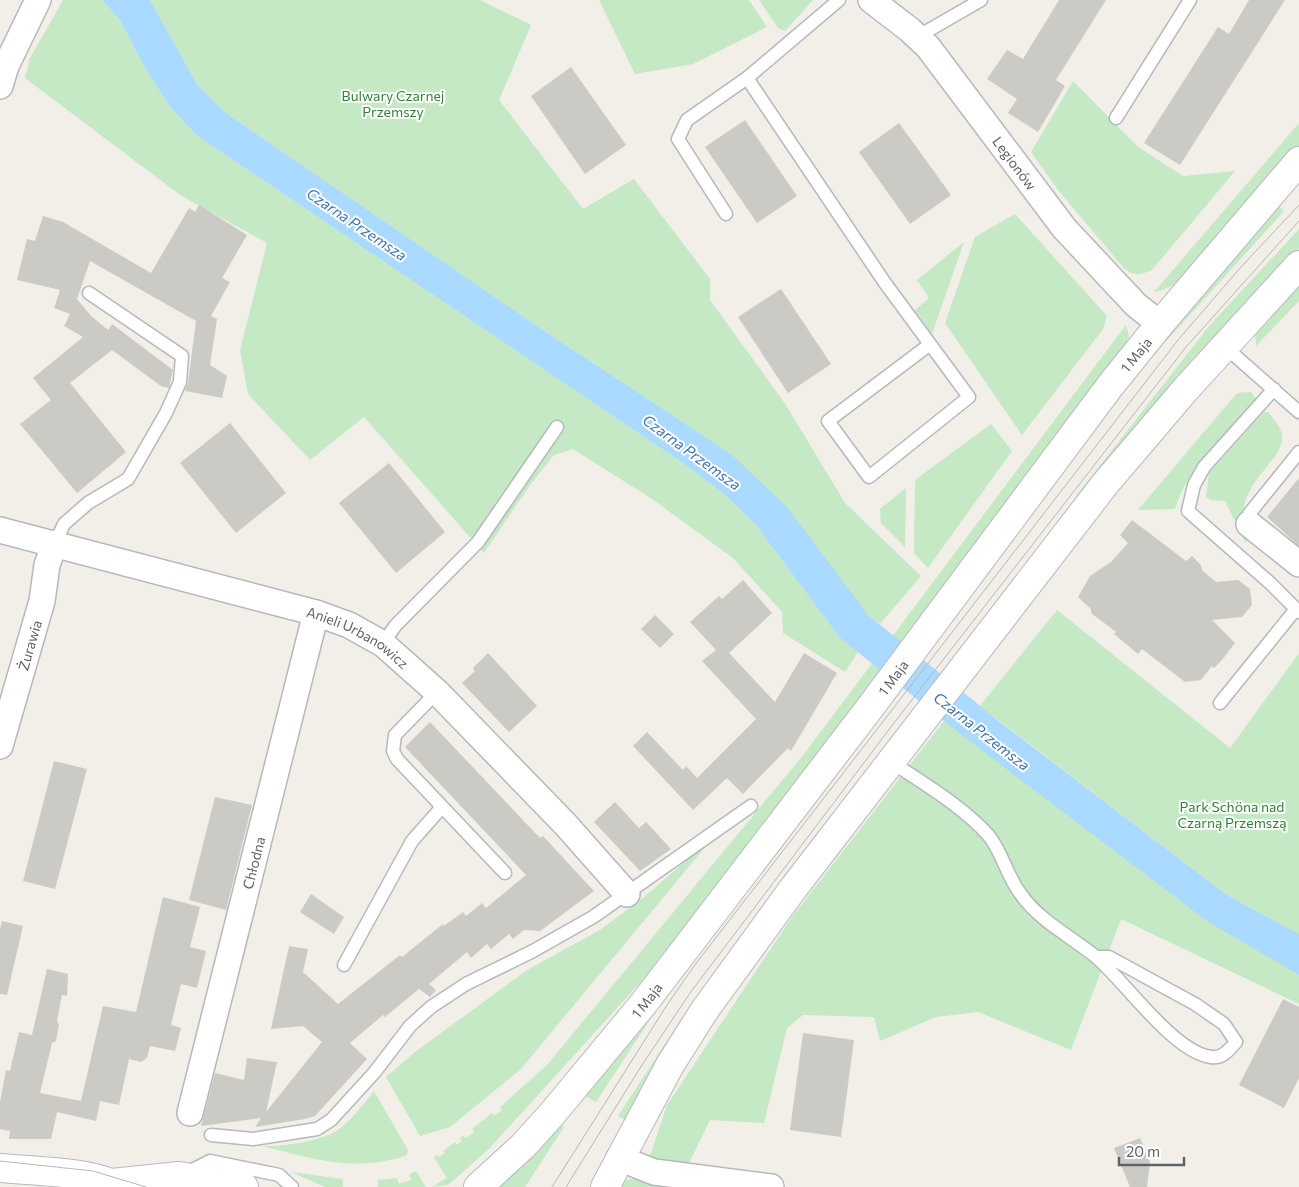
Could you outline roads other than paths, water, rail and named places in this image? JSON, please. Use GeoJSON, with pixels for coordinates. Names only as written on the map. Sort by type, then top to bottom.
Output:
{"type":"FeatureCollection","features":[{"type":"Feature","properties":{"kind":"main road","name":"1 Maja"},"geometry":{"type":"LineString","coordinates":[[478,1187],[498,1170],[540,1127],[644,1003],[872,705],[1110,386],[1160,324],[1299,161]]}},
{"type":"Feature","properties":{"kind":"main road"},"geometry":{"type":"LineString","coordinates":[[605,1187],[670,1065],[704,1011],[751,944],[967,659],[1141,439],[1299,266]]}},
{"type":"Feature","properties":{"kind":"main road"},"geometry":{"type":"LineString","coordinates":[[0,1168],[56,1173],[115,1185],[179,1176],[244,1187]]}},
{"type":"Feature","properties":{"kind":"street"},"geometry":{"type":"LineString","coordinates":[[2,72],[38,0]]}},
{"type":"Feature","properties":{"kind":"street","name":"Legionów"},"geometry":{"type":"LineString","coordinates":[[871,0],[917,37],[946,71],[1008,156],[1064,228],[1136,305],[1160,324]]}},
{"type":"Feature","properties":{"kind":"street"},"geometry":{"type":"LineString","coordinates":[[1249,524],[1299,564]]}},
{"type":"Feature","properties":{"kind":"street","name":"Anieli Urbanowicz"},"geometry":{"type":"LineString","coordinates":[[0,530],[316,613],[349,625],[382,644],[437,692],[566,825],[627,894]]}},
{"type":"Feature","properties":{"kind":"street","name":"Żurawia"},"geometry":{"type":"LineString","coordinates":[[0,746],[42,601],[47,565],[55,543]]}},
{"type":"Feature","properties":{"kind":"street","name":"Chłodna"},"geometry":{"type":"LineString","coordinates":[[190,1113],[316,613]]}},
{"type":"Feature","properties":{"kind":"street"},"geometry":{"type":"LineString","coordinates":[[619,1158],[654,1172],[771,1187]]}},
{"type":"Feature","properties":{"kind":"lane"},"geometry":{"type":"LineString","coordinates":[[726,214],[678,139],[687,120],[747,78],[839,0]]}},
{"type":"Feature","properties":{"kind":"lane"},"geometry":{"type":"LineString","coordinates":[[917,37],[981,0]]}},
{"type":"Feature","properties":{"kind":"lane"},"geometry":{"type":"LineString","coordinates":[[1116,118],[1190,0]]}},
{"type":"Feature","properties":{"kind":"lane"},"geometry":{"type":"LineString","coordinates":[[747,78],[929,345],[969,397],[869,477],[828,420],[929,345]]}},
{"type":"Feature","properties":{"kind":"lane"},"geometry":{"type":"LineString","coordinates":[[55,543],[64,524],[82,508],[128,479],[166,413],[180,382],[182,356],[89,293]]}},
{"type":"Feature","properties":{"kind":"lane"},"geometry":{"type":"LineString","coordinates":[[1224,346],[1299,412]]}},
{"type":"Feature","properties":{"kind":"lane"},"geometry":{"type":"LineString","coordinates":[[1220,703],[1297,610],[1270,583],[1188,511],[1194,485],[1204,467],[1274,389]]}},
{"type":"Feature","properties":{"kind":"lane"},"geometry":{"type":"LineString","coordinates":[[382,644],[395,626],[478,542],[557,427]]}},
{"type":"Feature","properties":{"kind":"lane"},"geometry":{"type":"LineString","coordinates":[[1249,524],[1248,514],[1299,452]]}},
{"type":"Feature","properties":{"kind":"lane"},"geometry":{"type":"LineString","coordinates":[[437,692],[395,735],[392,743],[397,759],[505,873]]}},
{"type":"Feature","properties":{"kind":"lane"},"geometry":{"type":"LineString","coordinates":[[890,760],[948,800],[989,837],[1019,893],[1034,910],[1096,957],[1141,1006],[1190,1048],[1211,1058],[1224,1055],[1236,1042],[1224,1024],[1195,1004],[1109,958],[1096,957]]}},
{"type":"Feature","properties":{"kind":"lane"},"geometry":{"type":"LineString","coordinates":[[211,1136],[254,1139],[317,1128],[331,1120],[374,1073],[410,1026],[431,1007],[466,984],[533,951],[593,917],[751,806]]}},
{"type":"Feature","properties":{"kind":"lane"},"geometry":{"type":"LineString","coordinates":[[344,965],[412,841],[442,807]]}},
{"type":"Feature","properties":{"kind":"lane"},"geometry":{"type":"LineString","coordinates":[[179,1176],[210,1161],[279,1175],[292,1187]]}},
{"type":"Feature","properties":{"kind":"water","name":"Czarna Przemsza"},"geometry":{"type":"Polygon","coordinates":[[[102,0],[150,0],[197,84],[226,113],[543,330],[731,454],[787,507],[868,615],[1000,722],[1227,895],[1299,934],[1299,975],[1207,921],[963,736],[840,638],[755,524],[724,494],[683,463],[196,135],[171,108],[146,70],[120,20],[102,0]]]}},
{"type":"Feature","properties":{"kind":"tram line"},"geometry":{"type":"LineString","coordinates":[[552,1187],[667,1005],[694,966],[1178,340],[1241,267],[1299,205]]}},
{"type":"Feature","properties":{"kind":"tram line"},"geometry":{"type":"LineString","coordinates":[[566,1187],[642,1065],[690,993],[894,723],[1186,347],[1299,221]]}},
{"type":"Feature","properties":{"kind":"tram line"},"geometry":{"type":"LineString","coordinates":[[0,1161],[93,1171],[146,1187]]}},
{"type":"Feature","properties":{"kind":"park label","name":"Bulwary Czarnej Przemszy"},"geometry":{"type":"Point","coordinates":[393,104]}},
{"type":"Feature","properties":{"kind":"park label","name":"Park Schöna nad Czarną Przemszą"},"geometry":{"type":"Point","coordinates":[1232,814]}}]}
